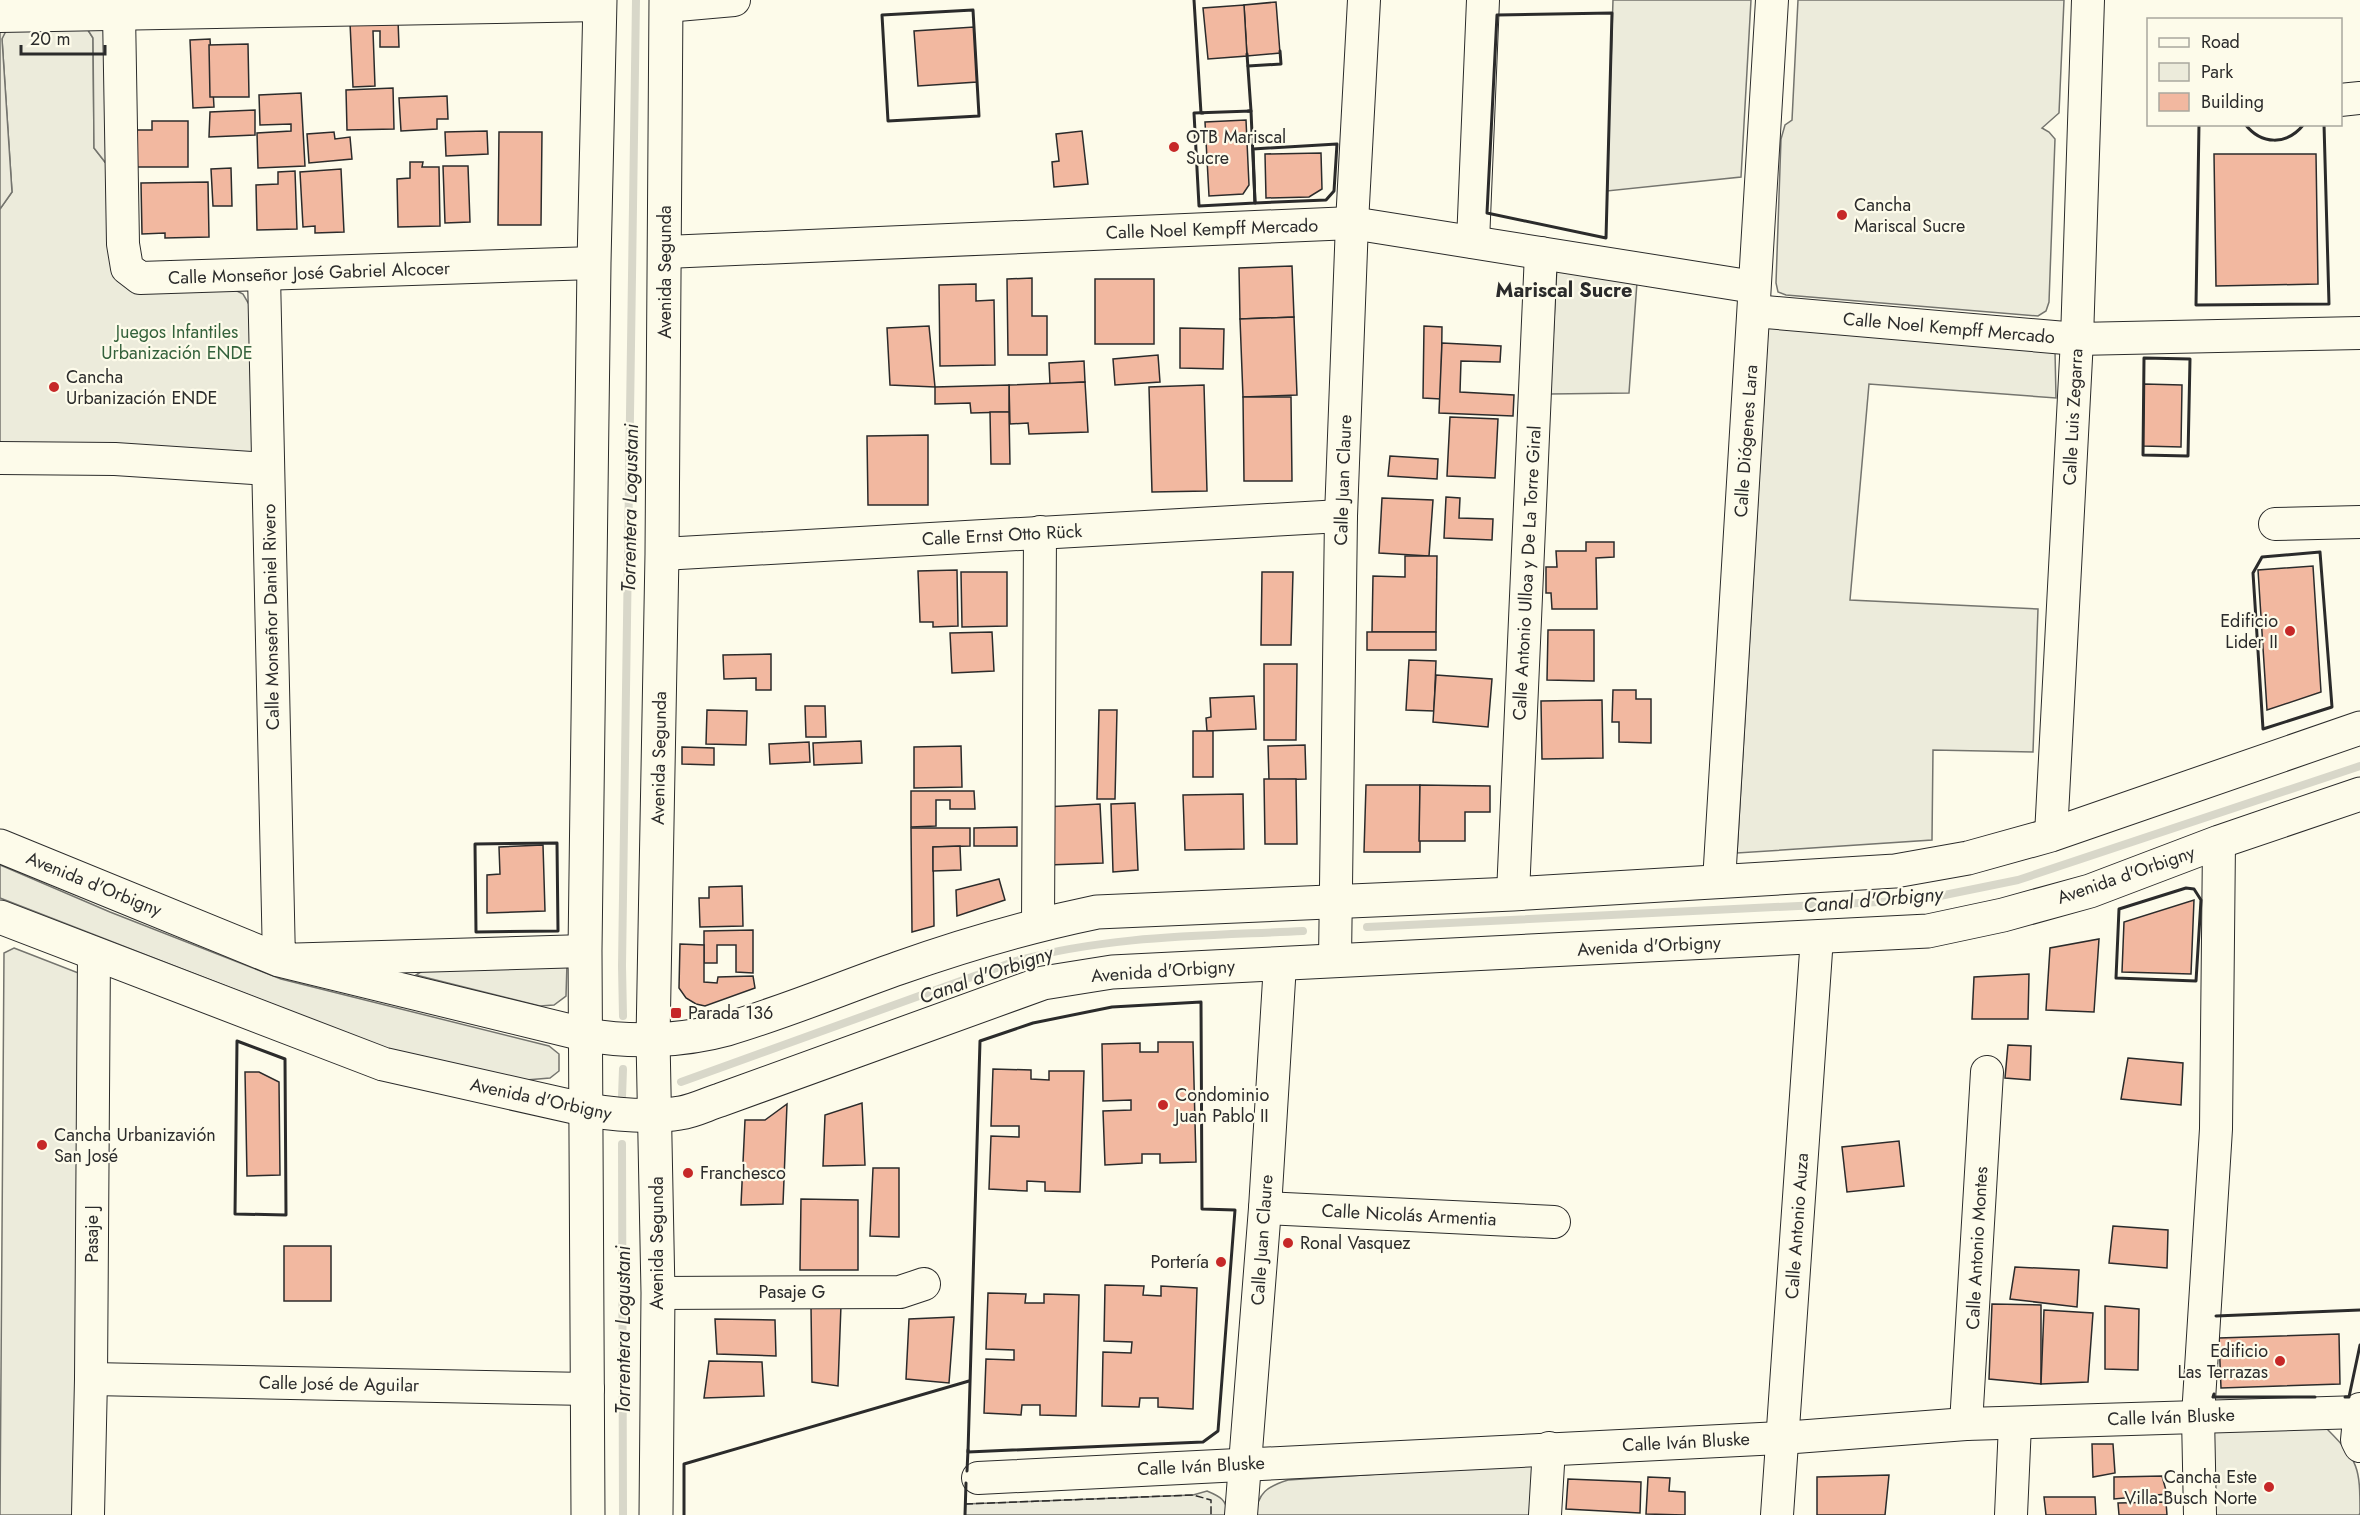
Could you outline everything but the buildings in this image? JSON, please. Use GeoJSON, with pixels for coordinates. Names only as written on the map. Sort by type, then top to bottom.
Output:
{"type":"FeatureCollection","features":[{"type":"Feature","properties":{"kind":"main road"},"geometry":{"type":"LineString","coordinates":[[588,1515],[585,951],[594,263],[600,2]]}},
{"type":"Feature","properties":{"kind":"main road","name":"Avenida Segunda"},"geometry":{"type":"LineString","coordinates":[[656,1515],[658,1293],[653,1039],[666,252],[666,3]]}},
{"type":"Feature","properties":{"kind":"main road","name":"Avenida d'Orbigny"},"geometry":{"type":"LineString","coordinates":[[0,846],[279,960],[587,1035],[614,1040],[653,1039],[726,1029],[936,955],[1038,924],[1097,912],[1513,894],[1895,872],[1968,858],[2051,835],[2360,728]]}},
{"type":"Feature","properties":{"kind":"main road","name":"Avenida d'Orbigny"},"geometry":{"type":"LineString","coordinates":[[0,917],[384,1064],[587,1110],[617,1115],[656,1115],[682,1113],[1043,983],[1112,972],[1928,931],[2003,915],[2090,891],[2219,842],[2360,794]]}},
{"type":"Feature","properties":{"kind":"street"},"geometry":{"type":"LineString","coordinates":[[666,3],[734,0]]}},
{"type":"Feature","properties":{"kind":"street","name":"Calle Juan Claure"},"geometry":{"type":"LineString","coordinates":[[1335,960],[1341,516],[1352,223],[1364,0]]}},
{"type":"Feature","properties":{"kind":"street"},"geometry":{"type":"LineString","coordinates":[[1473,242],[1483,0]]}},
{"type":"Feature","properties":{"kind":"street","name":"Calle Diógenes Lara"},"geometry":{"type":"LineString","coordinates":[[1719,882],[1773,0]]}},
{"type":"Feature","properties":{"kind":"street","name":"Calle Luis Zegarra"},"geometry":{"type":"LineString","coordinates":[[2051,835],[2077,339],[2088,0]]}},
{"type":"Feature","properties":{"kind":"street"},"geometry":{"type":"LineString","coordinates":[[0,16],[600,2]]}},
{"type":"Feature","properties":{"kind":"street","name":"Calle Monseñor José Gabriel Alcocer"},"geometry":{"type":"LineString","coordinates":[[119,14],[123,244],[127,268],[140,278],[594,263]]}},
{"type":"Feature","properties":{"kind":"street"},"geometry":{"type":"LineString","coordinates":[[2342,100],[2360,98]]}},
{"type":"Feature","properties":{"kind":"street","name":"Calle Noel Kempff Mercado"},"geometry":{"type":"LineString","coordinates":[[666,252],[1352,223],[1541,253],[1754,299],[2077,339],[2360,333]]}},
{"type":"Feature","properties":{"kind":"street","name":"Calle Antonio Ulloa y De La Torre Giral"},"geometry":{"type":"LineString","coordinates":[[1513,894],[1541,253]]}},
{"type":"Feature","properties":{"kind":"street","name":"Calle Monseñor Daniel Rivero"},"geometry":{"type":"LineString","coordinates":[[264,275],[279,960]]}},
{"type":"Feature","properties":{"kind":"street"},"geometry":{"type":"LineString","coordinates":[[0,458],[115,459],[268,468]]}},
{"type":"Feature","properties":{"kind":"street","name":"Calle Ernst Otto Rück"},"geometry":{"type":"LineString","coordinates":[[662,554],[1341,516]]}},
{"type":"Feature","properties":{"kind":"street"},"geometry":{"type":"LineString","coordinates":[[2275,524],[2360,522]]}},
{"type":"Feature","properties":{"kind":"street"},"geometry":{"type":"LineString","coordinates":[[1038,924],[1040,532]]}},
{"type":"Feature","properties":{"kind":"street"},"geometry":{"type":"LineString","coordinates":[[2200,1515],[2198,1416],[2216,1129],[2219,842]]}},
{"type":"Feature","properties":{"kind":"street","name":"Calle Antonio Auza"},"geometry":{"type":"LineString","coordinates":[[1777,1515],[1817,938]]}},
{"type":"Feature","properties":{"kind":"street"},"geometry":{"type":"LineString","coordinates":[[279,960],[585,951]]}},
{"type":"Feature","properties":{"kind":"street","name":"Pasaje J"},"geometry":{"type":"LineString","coordinates":[[88,1515],[94,953]]}},
{"type":"Feature","properties":{"kind":"street","name":"Calle Juan Claure"},"geometry":{"type":"LineString","coordinates":[[1241,1515],[1265,1208],[1280,964]]}},
{"type":"Feature","properties":{"kind":"street","name":"Calle Antonio Montes"},"geometry":{"type":"LineString","coordinates":[[1966,1424],[1987,1072]]}},
{"type":"Feature","properties":{"kind":"street","name":"Calle Nicolás Armentia"},"geometry":{"type":"LineString","coordinates":[[1265,1208],[1554,1222]]}},
{"type":"Feature","properties":{"kind":"street","name":"Pasaje G"},"geometry":{"type":"LineString","coordinates":[[658,1293],[900,1292],[924,1284]]}},
{"type":"Feature","properties":{"kind":"street","name":"Calle José de Aguilar"},"geometry":{"type":"LineString","coordinates":[[91,1379],[588,1389]]}},
{"type":"Feature","properties":{"kind":"street","name":"Calle Iván Bluske"},"geometry":{"type":"LineString","coordinates":[[978,1478],[1782,1438],[1966,1424],[2360,1410],[2357,1440],[2360,1446]]}},
{"type":"Feature","properties":{"kind":"street"},"geometry":{"type":"LineString","coordinates":[[2010,1515],[2015,1424]]}},
{"type":"Feature","properties":{"kind":"street"},"geometry":{"type":"LineString","coordinates":[[1545,1515],[1549,1448]]}},
{"type":"Feature","properties":{"kind":"green space"},"geometry":{"type":"Polygon","coordinates":[[[1613,0],[1751,0],[1741,177],[1607,191],[1613,0]]]}},
{"type":"Feature","properties":{"kind":"green space"},"geometry":{"type":"Polygon","coordinates":[[[1798,0],[2064,0],[2059,113],[2042,128],[2055,139],[2049,302],[2046,311],[2038,316],[1786,295],[1778,292],[1776,283],[1781,139],[1785,125],[1792,120],[1798,0]]]}},
{"type":"Feature","properties":{"kind":"green space","name":"Juegos Infantiles Urbanización ENDE"},"geometry":{"type":"Polygon","coordinates":[[[86,27],[93,38],[94,148],[112,171],[114,268],[235,290],[243,294],[250,306],[254,460],[0,448],[0,209],[12,192],[3,33],[7,29],[86,27]]]}},
{"type":"Feature","properties":{"kind":"green space"},"geometry":{"type":"Polygon","coordinates":[[[1557,266],[1637,282],[1629,393],[1550,394],[1557,266]]]}},
{"type":"Feature","properties":{"kind":"green space"},"geometry":{"type":"Polygon","coordinates":[[[1768,326],[2055,351],[2056,398],[1869,384],[1850,600],[2038,609],[2033,752],[1933,750],[1932,840],[1737,853],[1768,326]]]}},
{"type":"Feature","properties":{"kind":"green space"},"geometry":{"type":"Polygon","coordinates":[[[0,865],[110,912],[281,979],[549,1046],[559,1054],[559,1071],[550,1078],[526,1080],[392,1051],[0,898],[0,865]]]}},
{"type":"Feature","properties":{"kind":"green space"},"geometry":{"type":"Polygon","coordinates":[[[14,948],[81,974],[75,1515],[0,1515],[4,953],[14,948]]]}},
{"type":"Feature","properties":{"kind":"green space"},"geometry":{"type":"Polygon","coordinates":[[[567,963],[566,996],[554,1005],[540,1006],[416,975],[427,968],[567,963]]]}},
{"type":"Feature","properties":{"kind":"green space"},"geometry":{"type":"Polygon","coordinates":[[[2205,1429],[2327,1429],[2346,1449],[2356,1466],[2359,1485],[2359,1515],[2208,1515],[2205,1429]]]}},
{"type":"Feature","properties":{"kind":"green space"},"geometry":{"type":"Polygon","coordinates":[[[1560,1462],[1557,1515],[1256,1515],[1261,1496],[1269,1488],[1288,1480],[1560,1462]]]}},
{"type":"Feature","properties":{"kind":"green space"},"geometry":{"type":"Polygon","coordinates":[[[1207,1491],[1222,1499],[1227,1515],[965,1515],[965,1504],[1193,1495],[1207,1491]]]}},
{"type":"Feature","properties":{"kind":"shaded area"},"geometry":{"type":"Polygon","coordinates":[[[110,22],[112,171],[94,148],[93,38],[86,27],[110,22]]]}},
{"type":"Feature","properties":{"kind":"shaded area"},"geometry":{"type":"Polygon","coordinates":[[[0,27],[7,29],[2,39],[12,192],[0,209],[0,27]]]}},
{"type":"Feature","properties":{"kind":"waterway","name":"Torrentera Logustani"},"geometry":{"type":"LineString","coordinates":[[623,1016],[636,0]]}},
{"type":"Feature","properties":{"kind":"waterway","name":"Canal d'Orbigny"},"geometry":{"type":"LineString","coordinates":[[1367,927],[1920,900],[2018,880],[2360,766]]}},
{"type":"Feature","properties":{"kind":"waterway","name":"Canal d'Orbigny"},"geometry":{"type":"LineString","coordinates":[[681,1082],[1016,961],[1051,952],[1123,941],[1303,931]]}},
{"type":"Feature","properties":{"kind":"waterway","name":"Torrentera Logustani"},"geometry":{"type":"LineString","coordinates":[[622,1097],[623,1069]]}},
{"type":"Feature","properties":{"kind":"waterway","name":"Torrentera Logustani"},"geometry":{"type":"LineString","coordinates":[[622,1144],[623,1515]]}},
{"type":"Feature","properties":{"kind":"fence"},"geometry":{"type":"LineString","coordinates":[[965,1504],[1193,1495],[1211,1500],[1211,1515]]}},
{"type":"Feature","properties":{"kind":"wall"},"geometry":{"type":"LineString","coordinates":[[1194,0],[1201,113],[1203,113]]}},
{"type":"Feature","properties":{"kind":"wall"},"geometry":{"type":"LineString","coordinates":[[973,10],[979,116],[888,121],[882,15],[973,10]]}},
{"type":"Feature","properties":{"kind":"wall"},"geometry":{"type":"LineString","coordinates":[[1612,13],[1606,238],[1487,213],[1497,15],[1612,13]]}},
{"type":"Feature","properties":{"kind":"wall"},"geometry":{"type":"LineString","coordinates":[[1248,66],[1281,64],[1280,51]]}},
{"type":"Feature","properties":{"kind":"wall"},"geometry":{"type":"LineString","coordinates":[[1247,54],[1251,111],[1248,111]]}},
{"type":"Feature","properties":{"kind":"wall"},"geometry":{"type":"LineString","coordinates":[[1251,111],[1255,203],[1199,206],[1194,113],[1251,111]]}},
{"type":"Feature","properties":{"kind":"wall"},"geometry":{"type":"LineString","coordinates":[[2199,126],[2196,305],[2329,304],[2324,126]]}},
{"type":"Feature","properties":{"kind":"wall"},"geometry":{"type":"LineString","coordinates":[[2247,126],[2259,136],[2274,140],[2290,136],[2302,126]]}},
{"type":"Feature","properties":{"kind":"wall"},"geometry":{"type":"LineString","coordinates":[[1337,144],[1334,191],[1326,200],[1255,203],[1253,149],[1337,144]]}},
{"type":"Feature","properties":{"kind":"wall"},"geometry":{"type":"LineString","coordinates":[[2144,358],[2190,359],[2188,456],[2143,455],[2144,358]]}},
{"type":"Feature","properties":{"kind":"wall"},"geometry":{"type":"LineString","coordinates":[[2320,552],[2332,707],[2263,729],[2253,573],[2262,557],[2320,552]]}},
{"type":"Feature","properties":{"kind":"wall"},"geometry":{"type":"LineString","coordinates":[[557,843],[558,931],[476,932],[475,844],[557,843]]}},
{"type":"Feature","properties":{"kind":"wall"},"geometry":{"type":"LineString","coordinates":[[2186,888],[2194,889],[2201,900],[2196,981],[2116,978],[2119,909],[2186,888]]}},
{"type":"Feature","properties":{"kind":"wall"},"geometry":{"type":"LineString","coordinates":[[1201,1002],[1202,1209],[1235,1210],[1218,1431],[1203,1442],[968,1452],[980,1041],[1033,1023],[1112,1007],[1201,1002]]}},
{"type":"Feature","properties":{"kind":"wall"},"geometry":{"type":"LineString","coordinates":[[237,1041],[285,1059],[286,1215],[235,1214],[237,1041]]}},
{"type":"Feature","properties":{"kind":"wall"},"geometry":{"type":"LineString","coordinates":[[2216,1316],[2360,1310]]}},
{"type":"Feature","properties":{"kind":"wall"},"geometry":{"type":"LineString","coordinates":[[2345,1397],[2349,1397],[2360,1345]]}},
{"type":"Feature","properties":{"kind":"wall"},"geometry":{"type":"LineString","coordinates":[[684,1515],[684,1464],[969,1381]]}},
{"type":"Feature","properties":{"kind":"wall"},"geometry":{"type":"LineString","coordinates":[[2214,1394],[2213,1397],[2315,1397]]}},
{"type":"Feature","properties":{"kind":"wall"},"geometry":{"type":"LineString","coordinates":[[967,1471],[968,1450]]}},
{"type":"Feature","properties":{"kind":"wall"},"geometry":{"type":"LineString","coordinates":[[965,1515],[966,1483]]}},
{"type":"Feature","properties":{"kind":"place","name":"OTB Mariscal Sucre"},"geometry":{"type":"Point","coordinates":[1174,147]}},
{"type":"Feature","properties":{"kind":"place","name":"Cancha Mariscal Sucre"},"geometry":{"type":"Point","coordinates":[1842,215]}},
{"type":"Feature","properties":{"kind":"place","name":"Cancha Urbanización ENDE"},"geometry":{"type":"Point","coordinates":[54,387]}},
{"type":"Feature","properties":{"kind":"place","name":"Edificio Lider II"},"geometry":{"type":"Point","coordinates":[2290,631]}},
{"type":"Feature","properties":{"kind":"place","name":"Parada 136"},"geometry":{"type":"Point","coordinates":[676,1013]}},
{"type":"Feature","properties":{"kind":"place","name":"Condominio Juan Pablo II"},"geometry":{"type":"Point","coordinates":[1163,1105]}},
{"type":"Feature","properties":{"kind":"place","name":"Cancha Urbanizavión San José"},"geometry":{"type":"Point","coordinates":[42,1145]}},
{"type":"Feature","properties":{"kind":"place","name":"Franchesco"},"geometry":{"type":"Point","coordinates":[688,1173]}},
{"type":"Feature","properties":{"kind":"place","name":"Ronal Vasquez"},"geometry":{"type":"Point","coordinates":[1288,1243]}},
{"type":"Feature","properties":{"kind":"place","name":"Portería"},"geometry":{"type":"Point","coordinates":[1221,1262]}},
{"type":"Feature","properties":{"kind":"place","name":"Edificio Las Terrazas"},"geometry":{"type":"Point","coordinates":[2280,1361]}},
{"type":"Feature","properties":{"kind":"place","name":"Cancha Este Villa Busch Norte"},"geometry":{"type":"Point","coordinates":[2269,1487]}},
{"type":"Feature","properties":{"kind":"district","name":"Mariscal Sucre"},"geometry":{"type":"Point","coordinates":[1564,290]}}]}
